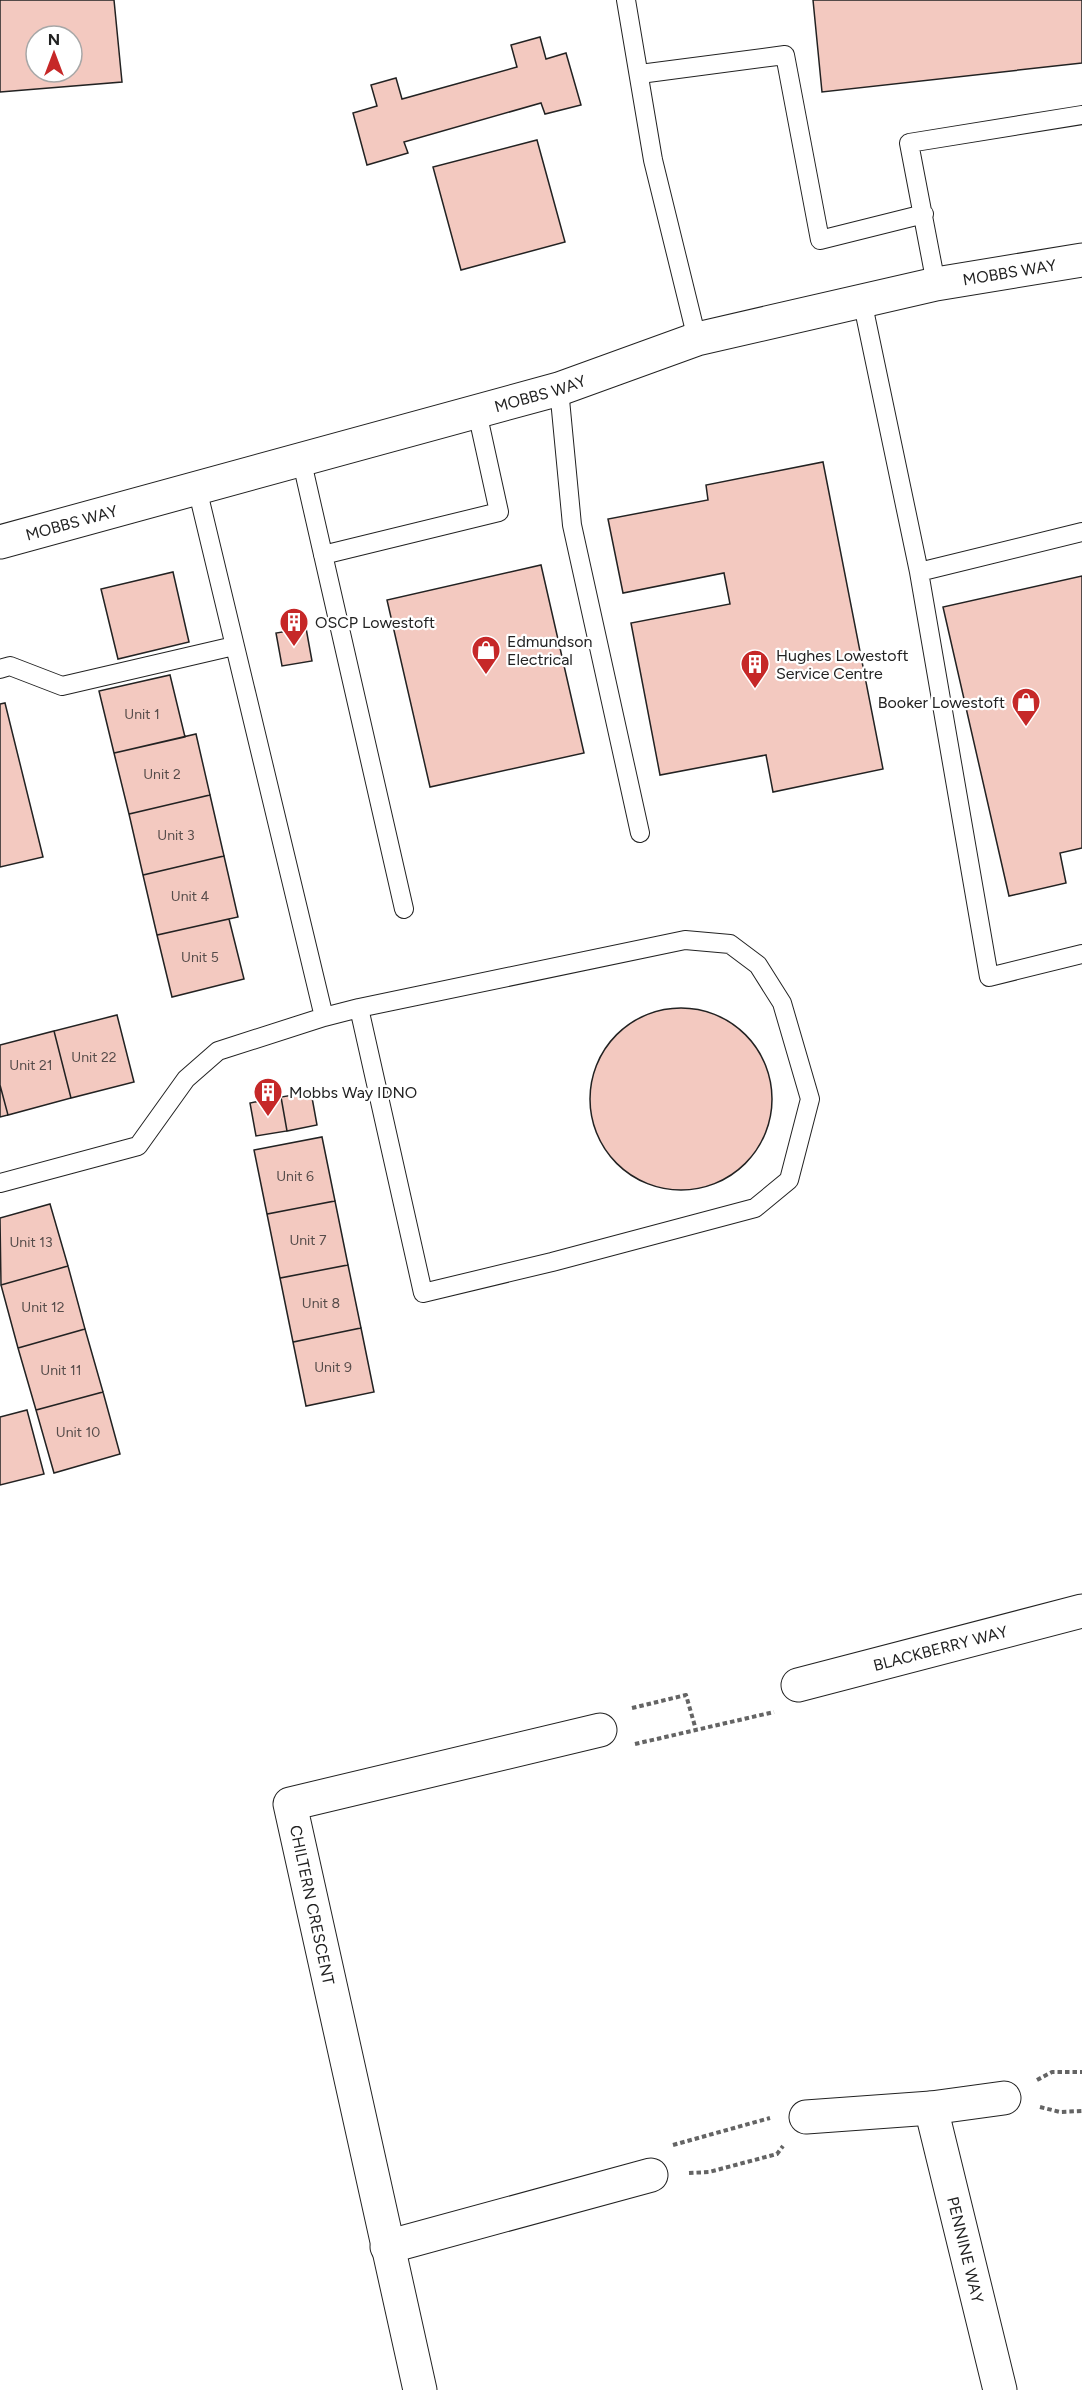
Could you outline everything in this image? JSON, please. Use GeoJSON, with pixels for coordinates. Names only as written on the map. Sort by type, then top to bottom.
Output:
{"type":"FeatureCollection","features":[{"type":"Feature","properties":{"kind":"street","name":"MOBBS WAY"},"geometry":{"type":"LineString","coordinates":[[0,542],[559,389],[697,339],[936,284],[1082,260]]}},
{"type":"Feature","properties":{"kind":"street","name":"BLACKBERRY WAY"},"geometry":{"type":"LineString","coordinates":[[798,1685],[1082,1611]]}},
{"type":"Feature","properties":{"kind":"street","name":"CHILTERN CRESCENT"},"geometry":{"type":"LineString","coordinates":[[420,2390],[290,1804],[600,1730]]}},
{"type":"Feature","properties":{"kind":"street"},"geometry":{"type":"LineString","coordinates":[[806,2117],[931,2108],[1004,2098]]}},
{"type":"Feature","properties":{"kind":"street","name":"PENNINE WAY"},"geometry":{"type":"LineString","coordinates":[[931,2108],[1000,2390]]}},
{"type":"Feature","properties":{"kind":"street"},"geometry":{"type":"LineString","coordinates":[[387,2247],[651,2175]]}},
{"type":"Feature","properties":{"kind":"lane"},"geometry":{"type":"LineString","coordinates":[[626,0],[654,160],[697,339]]}},
{"type":"Feature","properties":{"kind":"lane"},"geometry":{"type":"LineString","coordinates":[[640,74],[785,55],[820,240],[924,214]]}},
{"type":"Feature","properties":{"kind":"lane"},"geometry":{"type":"LineString","coordinates":[[936,284],[909,143],[1082,115]]}},
{"type":"Feature","properties":{"kind":"lane"},"geometry":{"type":"LineString","coordinates":[[862,300],[919,572],[989,977],[1082,954]]}},
{"type":"Feature","properties":{"kind":"lane"},"geometry":{"type":"LineString","coordinates":[[559,389],[572,525],[640,833]]}},
{"type":"Feature","properties":{"kind":"lane"},"geometry":{"type":"LineString","coordinates":[[323,555],[500,512],[477,412]]}},
{"type":"Feature","properties":{"kind":"lane"},"geometry":{"type":"LineString","coordinates":[[301,458],[404,909]]}},
{"type":"Feature","properties":{"kind":"lane"},"geometry":{"type":"LineString","coordinates":[[197,489],[324,1017]]}},
{"type":"Feature","properties":{"kind":"lane"},"geometry":{"type":"LineString","coordinates":[[919,572],[1082,532]]}},
{"type":"Feature","properties":{"kind":"lane"},"geometry":{"type":"LineString","coordinates":[[0,669],[10,666],[62,686],[234,646]]}},
{"type":"Feature","properties":{"kind":"lane"},"geometry":{"type":"LineString","coordinates":[[0,1183],[138,1146],[186,1079],[218,1051],[358,1008],[685,940],[730,944],[758,965],[782,1003],[810,1099],[789,1180],[755,1208],[552,1262],[423,1293],[358,1008]]}},
{"type":"Feature","properties":{"kind":"path"},"geometry":{"type":"LineString","coordinates":[[696,1730],[686,1695],[612,1713],[600,1730],[622,1747],[696,1730],[774,1712],[798,1685]]}},
{"type":"Feature","properties":{"kind":"path"},"geometry":{"type":"LineString","coordinates":[[1004,2098],[1052,2072],[1082,2072]]}},
{"type":"Feature","properties":{"kind":"path"},"geometry":{"type":"LineString","coordinates":[[651,2175],[669,2146],[763,2119],[806,2117]]}},
{"type":"Feature","properties":{"kind":"path"},"geometry":{"type":"LineString","coordinates":[[651,2175],[709,2172],[777,2154],[806,2117]]}},
{"type":"Feature","properties":{"kind":"building"},"geometry":{"type":"Polygon","coordinates":[[[0,0],[114,0],[122,82],[0,92],[0,0]]]}},
{"type":"Feature","properties":{"kind":"building"},"geometry":{"type":"Polygon","coordinates":[[[813,0],[1082,0],[1082,63],[822,92],[813,0]]]}},
{"type":"Feature","properties":{"kind":"building"},"geometry":{"type":"Polygon","coordinates":[[[540,37],[546,59],[566,53],[581,105],[545,114],[541,103],[404,142],[408,153],[367,165],[353,113],[377,106],[371,85],[396,78],[402,99],[517,67],[511,45],[540,37]]]}},
{"type":"Feature","properties":{"kind":"building"},"geometry":{"type":"Polygon","coordinates":[[[537,140],[565,242],[461,270],[433,167],[537,140]]]}},
{"type":"Feature","properties":{"kind":"building","name":"Hughes Lowestoft Service Centre"},"geometry":{"type":"Polygon","coordinates":[[[823,462],[883,769],[773,792],[766,755],[660,775],[631,623],[730,604],[724,573],[623,593],[608,519],[708,500],[706,485],[823,462]]]}},
{"type":"Feature","properties":{"kind":"building","name":"Edmundson Electrical"},"geometry":{"type":"Polygon","coordinates":[[[541,565],[584,753],[430,787],[387,600],[541,565]]]}},
{"type":"Feature","properties":{"kind":"building"},"geometry":{"type":"Polygon","coordinates":[[[173,572],[189,642],[118,659],[101,589],[173,572]]]}},
{"type":"Feature","properties":{"kind":"building","name":"Booker Lowestoft"},"geometry":{"type":"Polygon","coordinates":[[[1082,576],[1082,848],[1060,853],[1066,883],[1009,896],[943,607],[1082,576]]]}},
{"type":"Feature","properties":{"kind":"building","name":"OSCP Lowestoft"},"geometry":{"type":"Polygon","coordinates":[[[306,628],[312,661],[282,666],[276,633],[306,628]]]}},
{"type":"Feature","properties":{"kind":"building"},"geometry":{"type":"Polygon","coordinates":[[[170,675],[185,737],[114,753],[99,691],[170,675]]]}},
{"type":"Feature","properties":{"kind":"building"},"geometry":{"type":"Polygon","coordinates":[[[5,703],[43,857],[0,867],[0,704],[5,703]]]}},
{"type":"Feature","properties":{"kind":"building"},"geometry":{"type":"Polygon","coordinates":[[[196,734],[210,795],[129,814],[114,753],[196,734]]]}},
{"type":"Feature","properties":{"kind":"building"},"geometry":{"type":"Polygon","coordinates":[[[210,795],[224,856],[143,875],[129,814],[210,795]]]}},
{"type":"Feature","properties":{"kind":"building"},"geometry":{"type":"Polygon","coordinates":[[[224,856],[238,917],[157,935],[143,875],[224,856]]]}},
{"type":"Feature","properties":{"kind":"building"},"geometry":{"type":"Polygon","coordinates":[[[229,919],[244,979],[172,997],[157,935],[229,919]]]}},
{"type":"Feature","properties":{"kind":"building"},"geometry":{"type":"Polygon","coordinates":[[[681,1008],[716,1015],[732,1023],[745,1035],[757,1048],[765,1064],[772,1099],[765,1134],[757,1150],[745,1163],[732,1175],[716,1183],[681,1190],[646,1183],[630,1175],[617,1163],[605,1150],[597,1134],[590,1099],[597,1064],[605,1048],[617,1035],[630,1023],[646,1015],[681,1008]]]}},
{"type":"Feature","properties":{"kind":"building"},"geometry":{"type":"Polygon","coordinates":[[[117,1015],[134,1082],[71,1098],[54,1031],[117,1015]]]}},
{"type":"Feature","properties":{"kind":"building"},"geometry":{"type":"Polygon","coordinates":[[[54,1031],[71,1098],[8,1115],[0,1085],[0,1045],[54,1031]]]}},
{"type":"Feature","properties":{"kind":"building"},"geometry":{"type":"Polygon","coordinates":[[[0,1085],[8,1115],[0,1117],[0,1085]]]}},
{"type":"Feature","properties":{"kind":"building"},"geometry":{"type":"Polygon","coordinates":[[[311,1092],[317,1125],[287,1131],[281,1097],[311,1092]]]}},
{"type":"Feature","properties":{"kind":"building","name":"Mobbs Way IDNO"},"geometry":{"type":"Polygon","coordinates":[[[281,1097],[287,1131],[256,1136],[250,1103],[281,1097]]]}},
{"type":"Feature","properties":{"kind":"building"},"geometry":{"type":"Polygon","coordinates":[[[322,1137],[335,1201],[267,1214],[254,1150],[322,1137]]]}},
{"type":"Feature","properties":{"kind":"building"},"geometry":{"type":"Polygon","coordinates":[[[335,1201],[348,1265],[280,1278],[267,1214],[335,1201]]]}},
{"type":"Feature","properties":{"kind":"building"},"geometry":{"type":"Polygon","coordinates":[[[50,1204],[68,1266],[1,1285],[0,1218],[50,1204]]]}},
{"type":"Feature","properties":{"kind":"building"},"geometry":{"type":"Polygon","coordinates":[[[348,1265],[361,1328],[293,1342],[280,1278],[348,1265]]]}},
{"type":"Feature","properties":{"kind":"building"},"geometry":{"type":"Polygon","coordinates":[[[68,1266],[85,1329],[18,1348],[1,1285],[68,1266]]]}},
{"type":"Feature","properties":{"kind":"building"},"geometry":{"type":"Polygon","coordinates":[[[361,1328],[374,1392],[306,1406],[293,1342],[361,1328]]]}},
{"type":"Feature","properties":{"kind":"building"},"geometry":{"type":"Polygon","coordinates":[[[85,1329],[103,1392],[36,1410],[18,1348],[85,1329]]]}},
{"type":"Feature","properties":{"kind":"building"},"geometry":{"type":"Polygon","coordinates":[[[103,1392],[120,1454],[54,1473],[36,1410],[103,1392]]]}},
{"type":"Feature","properties":{"kind":"building"},"geometry":{"type":"Polygon","coordinates":[[[27,1410],[44,1474],[0,1485],[0,1417],[27,1410]]]}},
{"type":"Feature","properties":{"kind":"place","name":"OSCP Lowestoft"},"geometry":{"type":"Point","coordinates":[294,648]}},
{"type":"Feature","properties":{"kind":"place","name":"Edmundson Electrical"},"geometry":{"type":"Point","coordinates":[486,676]}},
{"type":"Feature","properties":{"kind":"place","name":"Hughes Lowestoft Service Centre"},"geometry":{"type":"Point","coordinates":[755,690]}},
{"type":"Feature","properties":{"kind":"place","name":"Booker Lowestoft"},"geometry":{"type":"Point","coordinates":[1026,728]}},
{"type":"Feature","properties":{"kind":"place","name":"Mobbs Way IDNO"},"geometry":{"type":"Point","coordinates":[268,1118]}}]}
